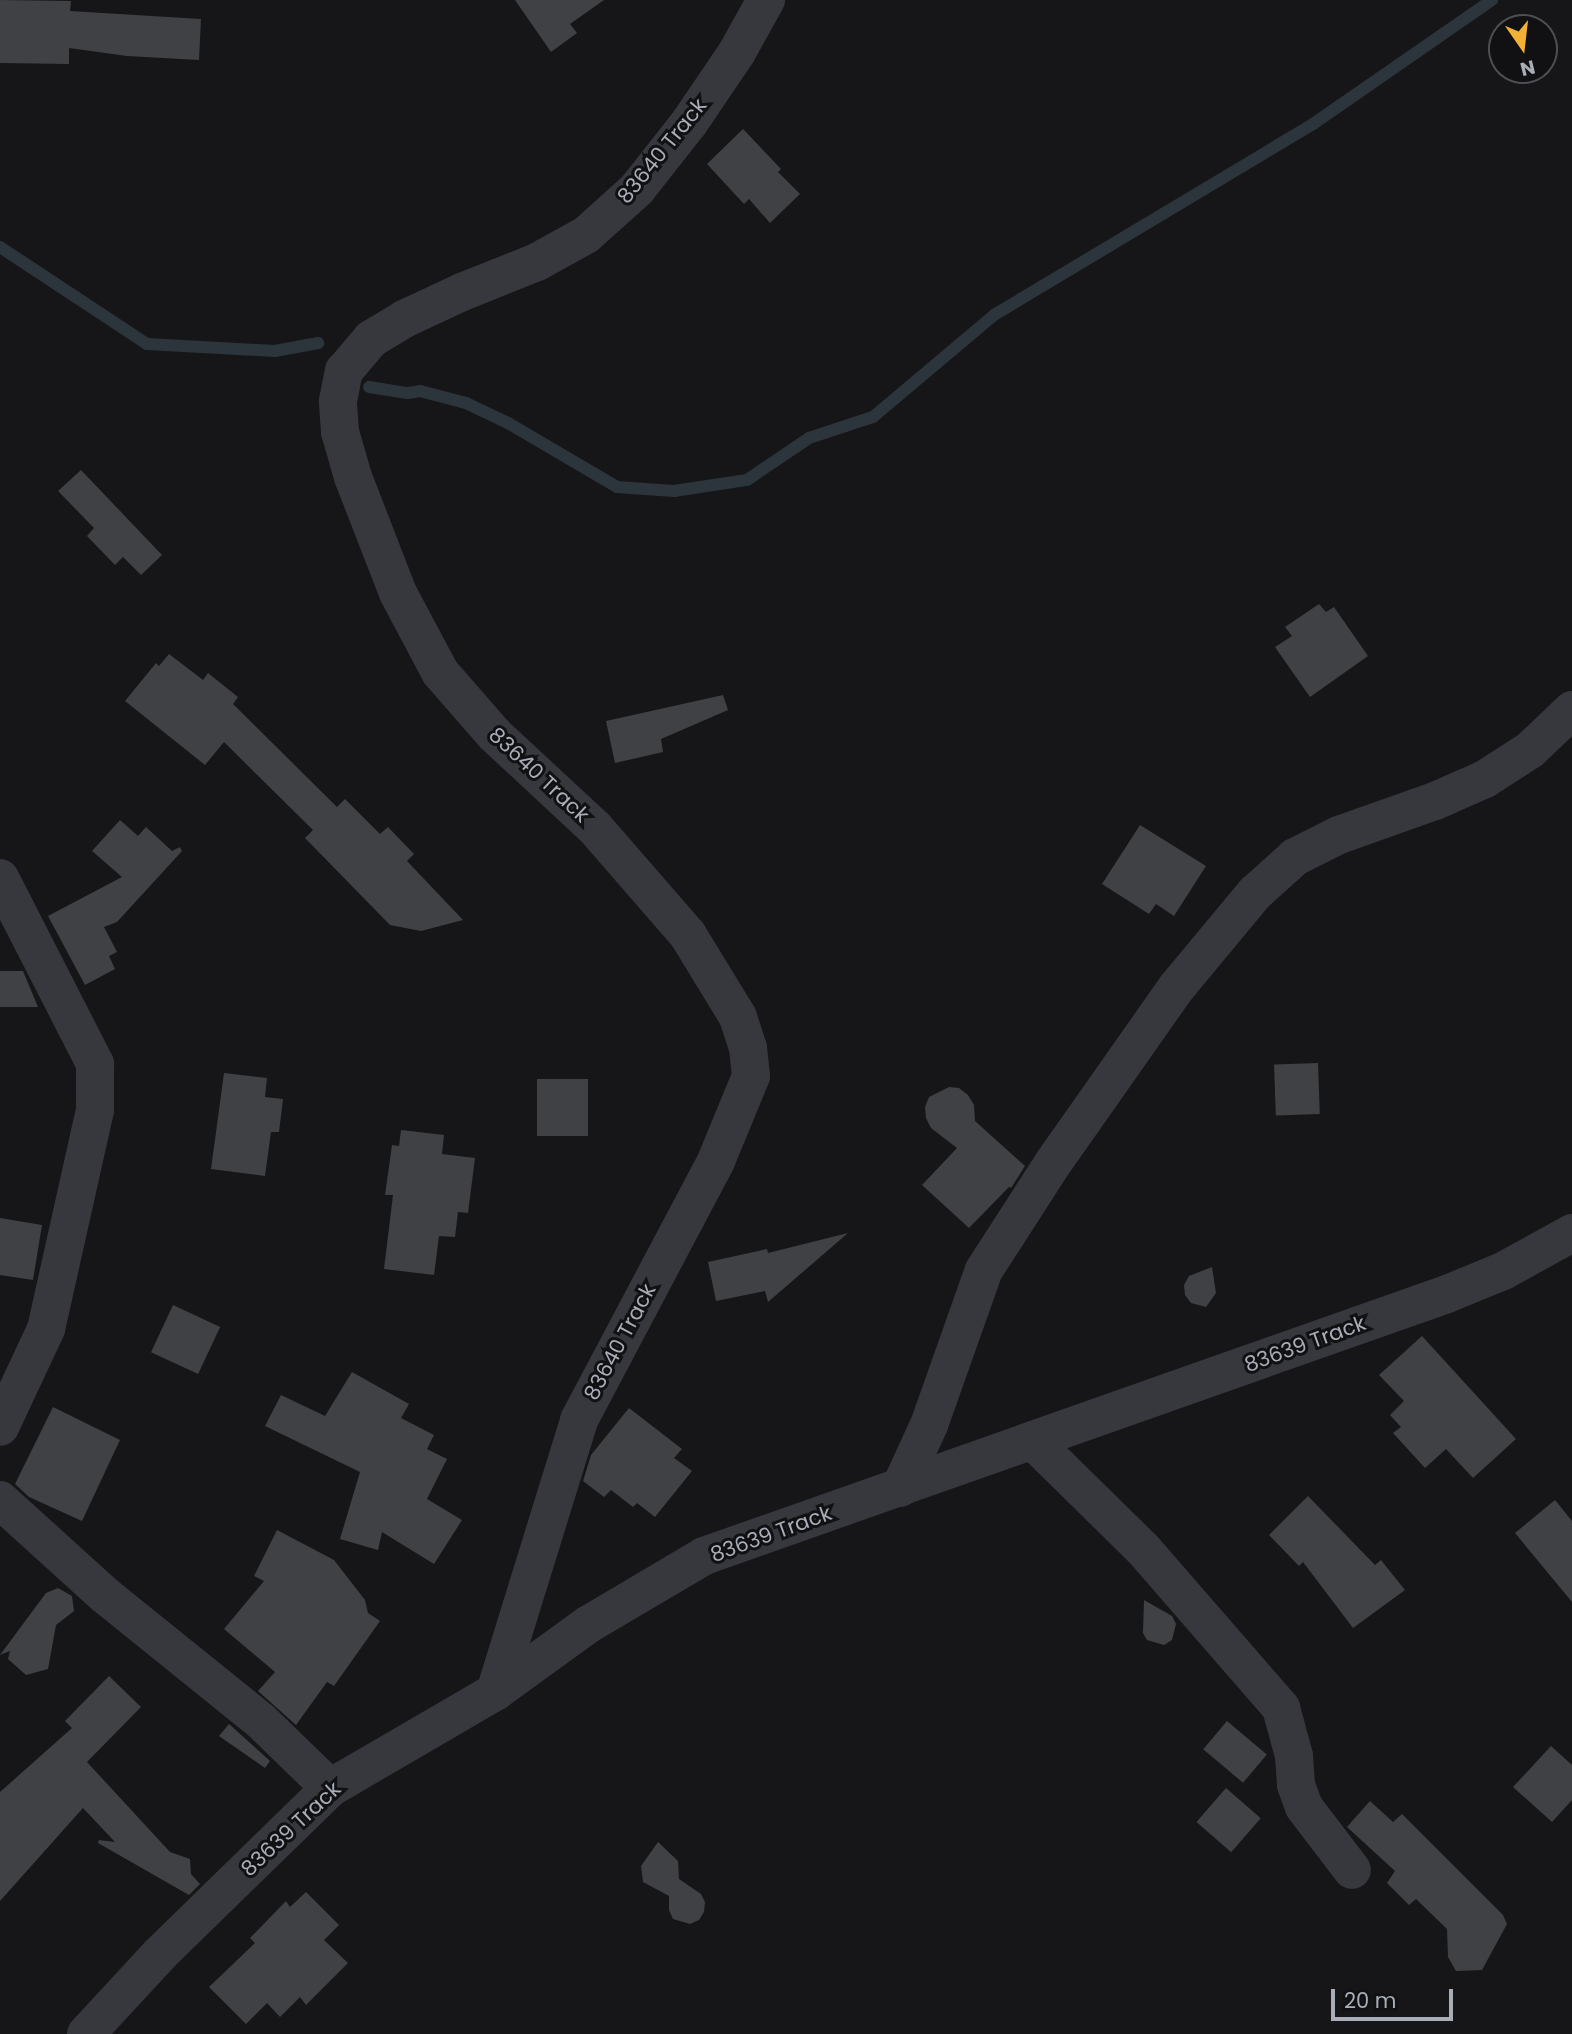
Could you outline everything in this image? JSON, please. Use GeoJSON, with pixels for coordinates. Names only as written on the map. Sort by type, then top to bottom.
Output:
{"type":"FeatureCollection","features":[{"type":"Feature","properties":{"kind":"street","name":"83640 Track"},"geometry":{"type":"LineString","coordinates":[[495,1692],[579,1420],[716,1161],[751,1076],[748,1048],[738,1017],[688,935],[595,828],[494,734],[440,672],[398,593],[353,477],[340,432],[338,401],[344,372],[372,339],[404,319],[537,262],[586,235],[637,189],[689,123],[737,52],[766,0]]}},
{"type":"Feature","properties":{"kind":"street"},"geometry":{"type":"LineString","coordinates":[[900,1488],[929,1425],[984,1270],[1053,1163],[1175,988],[1255,893],[1295,857],[1306,851],[1485,779],[1530,750],[1572,710]]}},
{"type":"Feature","properties":{"kind":"street"},"geometry":{"type":"LineString","coordinates":[[0,878],[95,1064],[96,1110],[46,1329],[0,1427]]}},
{"type":"Feature","properties":{"kind":"street","name":"83639 Track"},"geometry":{"type":"LineString","coordinates":[[86,2034],[160,1954],[330,1788],[495,1692],[589,1624],[704,1556],[1447,1294],[1503,1271],[1572,1233]]}},
{"type":"Feature","properties":{"kind":"street"},"geometry":{"type":"LineString","coordinates":[[1033,1441],[1143,1549],[1281,1708],[1294,1755],[1296,1785],[1304,1807],[1352,1870]]}},
{"type":"Feature","properties":{"kind":"street"},"geometry":{"type":"LineString","coordinates":[[0,1500],[106,1596],[261,1721],[330,1788]]}},
{"type":"Feature","properties":{"kind":"building"},"geometry":{"type":"Polygon","coordinates":[[[0,0],[71,1],[70,11],[201,19],[199,60],[127,56],[69,48],[69,64],[0,63],[0,0]]]}},
{"type":"Feature","properties":{"kind":"building"},"geometry":{"type":"Polygon","coordinates":[[[515,0],[604,0],[570,24],[577,33],[551,52],[515,0]]]}},
{"type":"Feature","properties":{"kind":"building"},"geometry":{"type":"Polygon","coordinates":[[[743,129],[781,169],[778,172],[800,194],[770,223],[749,199],[744,204],[707,164],[743,129]]]}},
{"type":"Feature","properties":{"kind":"building"},"geometry":{"type":"Polygon","coordinates":[[[81,470],[162,555],[141,575],[123,557],[115,565],[87,536],[94,528],[58,491],[81,470]]]}},
{"type":"Feature","properties":{"kind":"building"},"geometry":{"type":"Polygon","coordinates":[[[1319,604],[1326,612],[1334,607],[1368,656],[1310,697],[1275,647],[1292,636],[1285,627],[1319,604]]]}},
{"type":"Feature","properties":{"kind":"building"},"geometry":{"type":"Polygon","coordinates":[[[169,654],[203,680],[208,673],[238,697],[233,704],[337,807],[345,799],[380,834],[388,827],[414,854],[407,861],[463,920],[421,931],[390,925],[305,838],[313,830],[224,742],[205,765],[125,701],[156,663],[159,666],[169,654]]]}},
{"type":"Feature","properties":{"kind":"building"},"geometry":{"type":"Polygon","coordinates":[[[723,695],[728,710],[661,739],[663,752],[615,763],[606,721],[723,695]]]}},
{"type":"Feature","properties":{"kind":"building"},"geometry":{"type":"Polygon","coordinates":[[[120,820],[138,836],[146,827],[172,851],[180,847],[182,851],[117,922],[104,927],[117,952],[109,956],[115,969],[85,985],[48,916],[122,877],[92,851],[120,820]]]}},
{"type":"Feature","properties":{"kind":"building"},"geometry":{"type":"Polygon","coordinates":[[[1140,825],[1206,866],[1174,916],[1156,904],[1149,914],[1102,884],[1140,825]]]}},
{"type":"Feature","properties":{"kind":"building"},"geometry":{"type":"Polygon","coordinates":[[[0,971],[23,971],[38,1007],[0,1007],[0,971]]]}},
{"type":"Feature","properties":{"kind":"building"},"geometry":{"type":"Polygon","coordinates":[[[1318,1063],[1320,1114],[1276,1116],[1274,1065],[1318,1063]]]}},
{"type":"Feature","properties":{"kind":"building"},"geometry":{"type":"Polygon","coordinates":[[[224,1073],[267,1078],[265,1097],[283,1099],[279,1132],[271,1132],[265,1176],[211,1169],[224,1073]]]}},
{"type":"Feature","properties":{"kind":"building"},"geometry":{"type":"Polygon","coordinates":[[[537,1079],[588,1079],[588,1136],[537,1136],[537,1079]]]}},
{"type":"Feature","properties":{"kind":"building"},"geometry":{"type":"Polygon","coordinates":[[[949,1087],[959,1088],[968,1095],[974,1105],[975,1121],[1025,1166],[1011,1188],[1009,1187],[969,1228],[922,1185],[957,1148],[931,1128],[926,1118],[925,1107],[929,1097],[949,1087]]]}},
{"type":"Feature","properties":{"kind":"building"},"geometry":{"type":"Polygon","coordinates":[[[401,1130],[444,1135],[442,1154],[475,1158],[468,1213],[458,1212],[455,1237],[439,1236],[434,1275],[384,1269],[393,1195],[385,1195],[392,1145],[399,1146],[401,1130]]]}},
{"type":"Feature","properties":{"kind":"building"},"geometry":{"type":"Polygon","coordinates":[[[0,1218],[42,1225],[33,1280],[0,1275],[0,1218]]]}},
{"type":"Feature","properties":{"kind":"building"},"geometry":{"type":"Polygon","coordinates":[[[848,1233],[768,1302],[765,1291],[716,1301],[708,1262],[767,1249],[768,1253],[848,1233]]]}},
{"type":"Feature","properties":{"kind":"building"},"geometry":{"type":"Polygon","coordinates":[[[1212,1267],[1216,1293],[1206,1307],[1191,1303],[1185,1295],[1184,1285],[1189,1276],[1212,1267]]]}},
{"type":"Feature","properties":{"kind":"building"},"geometry":{"type":"Polygon","coordinates":[[[173,1305],[220,1327],[198,1374],[151,1352],[173,1305]]]}},
{"type":"Feature","properties":{"kind":"building"},"geometry":{"type":"Polygon","coordinates":[[[1422,1336],[1516,1439],[1473,1478],[1446,1449],[1425,1468],[1393,1433],[1401,1427],[1390,1415],[1404,1401],[1379,1375],[1422,1336]]]}},
{"type":"Feature","properties":{"kind":"building"},"geometry":{"type":"Polygon","coordinates":[[[352,1372],[409,1404],[401,1418],[434,1435],[427,1449],[447,1459],[427,1499],[462,1520],[434,1564],[382,1532],[378,1550],[340,1539],[360,1472],[265,1426],[281,1395],[325,1416],[352,1372]]]}},
{"type":"Feature","properties":{"kind":"building"},"geometry":{"type":"Polygon","coordinates":[[[53,1407],[120,1440],[82,1521],[29,1497],[15,1484],[53,1407]]]}},
{"type":"Feature","properties":{"kind":"building"},"geometry":{"type":"Polygon","coordinates":[[[629,1408],[682,1449],[674,1458],[692,1471],[655,1517],[637,1503],[633,1507],[611,1490],[604,1497],[583,1481],[591,1455],[629,1408]]]}},
{"type":"Feature","properties":{"kind":"building"},"geometry":{"type":"Polygon","coordinates":[[[1308,1496],[1375,1565],[1381,1560],[1405,1590],[1353,1628],[1303,1562],[1299,1566],[1269,1535],[1308,1496]]]}},
{"type":"Feature","properties":{"kind":"building"},"geometry":{"type":"Polygon","coordinates":[[[1555,1500],[1572,1521],[1572,1602],[1515,1533],[1555,1500]]]}},
{"type":"Feature","properties":{"kind":"building"},"geometry":{"type":"Polygon","coordinates":[[[277,1530],[334,1560],[365,1600],[368,1613],[380,1621],[334,1686],[327,1682],[296,1725],[258,1691],[275,1672],[224,1629],[264,1581],[254,1576],[277,1530]]]}},
{"type":"Feature","properties":{"kind":"building"},"geometry":{"type":"Polygon","coordinates":[[[58,1588],[72,1596],[74,1611],[56,1625],[48,1669],[26,1675],[8,1659],[10,1651],[0,1655],[46,1593],[58,1588]]]}},
{"type":"Feature","properties":{"kind":"building"},"geometry":{"type":"Polygon","coordinates":[[[1144,1600],[1172,1616],[1176,1624],[1172,1640],[1164,1645],[1147,1640],[1143,1633],[1144,1600]]]}},
{"type":"Feature","properties":{"kind":"building"},"geometry":{"type":"Polygon","coordinates":[[[109,1676],[141,1707],[87,1762],[170,1852],[190,1859],[191,1874],[200,1884],[189,1895],[98,1843],[99,1840],[115,1842],[83,1808],[0,1901],[0,1792],[72,1728],[65,1721],[109,1676]]]}},
{"type":"Feature","properties":{"kind":"building"},"geometry":{"type":"Polygon","coordinates":[[[1227,1721],[1267,1754],[1243,1783],[1203,1749],[1227,1721]]]}},
{"type":"Feature","properties":{"kind":"building"},"geometry":{"type":"Polygon","coordinates":[[[229,1724],[270,1761],[265,1768],[219,1736],[229,1724]]]}},
{"type":"Feature","properties":{"kind":"building"},"geometry":{"type":"Polygon","coordinates":[[[1551,1746],[1572,1765],[1572,1800],[1552,1822],[1513,1787],[1551,1746]]]}},
{"type":"Feature","properties":{"kind":"building"},"geometry":{"type":"Polygon","coordinates":[[[1226,1788],[1261,1818],[1231,1852],[1196,1822],[1226,1788]]]}},
{"type":"Feature","properties":{"kind":"building"},"geometry":{"type":"Polygon","coordinates":[[[1370,1801],[1393,1822],[1402,1814],[1503,1915],[1507,1924],[1482,1970],[1456,1971],[1448,1957],[1447,1929],[1416,1899],[1409,1905],[1387,1883],[1395,1871],[1347,1827],[1370,1801]]]}},
{"type":"Feature","properties":{"kind":"building"},"geometry":{"type":"Polygon","coordinates":[[[658,1842],[678,1861],[679,1879],[701,1894],[705,1902],[704,1912],[699,1920],[690,1924],[673,1919],[669,1910],[669,1896],[643,1882],[641,1866],[658,1842]]]}},
{"type":"Feature","properties":{"kind":"building"},"geometry":{"type":"Polygon","coordinates":[[[306,1892],[339,1925],[324,1940],[348,1963],[306,2005],[300,1997],[280,2017],[267,2003],[246,2024],[209,1987],[255,1943],[250,1938],[286,1901],[290,1907],[306,1892]]]}},
{"type":"Feature","properties":{"kind":"waterway"},"geometry":{"type":"LineString","coordinates":[[369,387],[408,393],[420,391],[466,403],[508,423],[617,487],[674,491],[747,480],[809,438],[873,417],[994,315],[1313,124],[1492,0]]}},
{"type":"Feature","properties":{"kind":"waterway"},"geometry":{"type":"LineString","coordinates":[[0,247],[147,344],[275,351],[318,343]]}}]}
